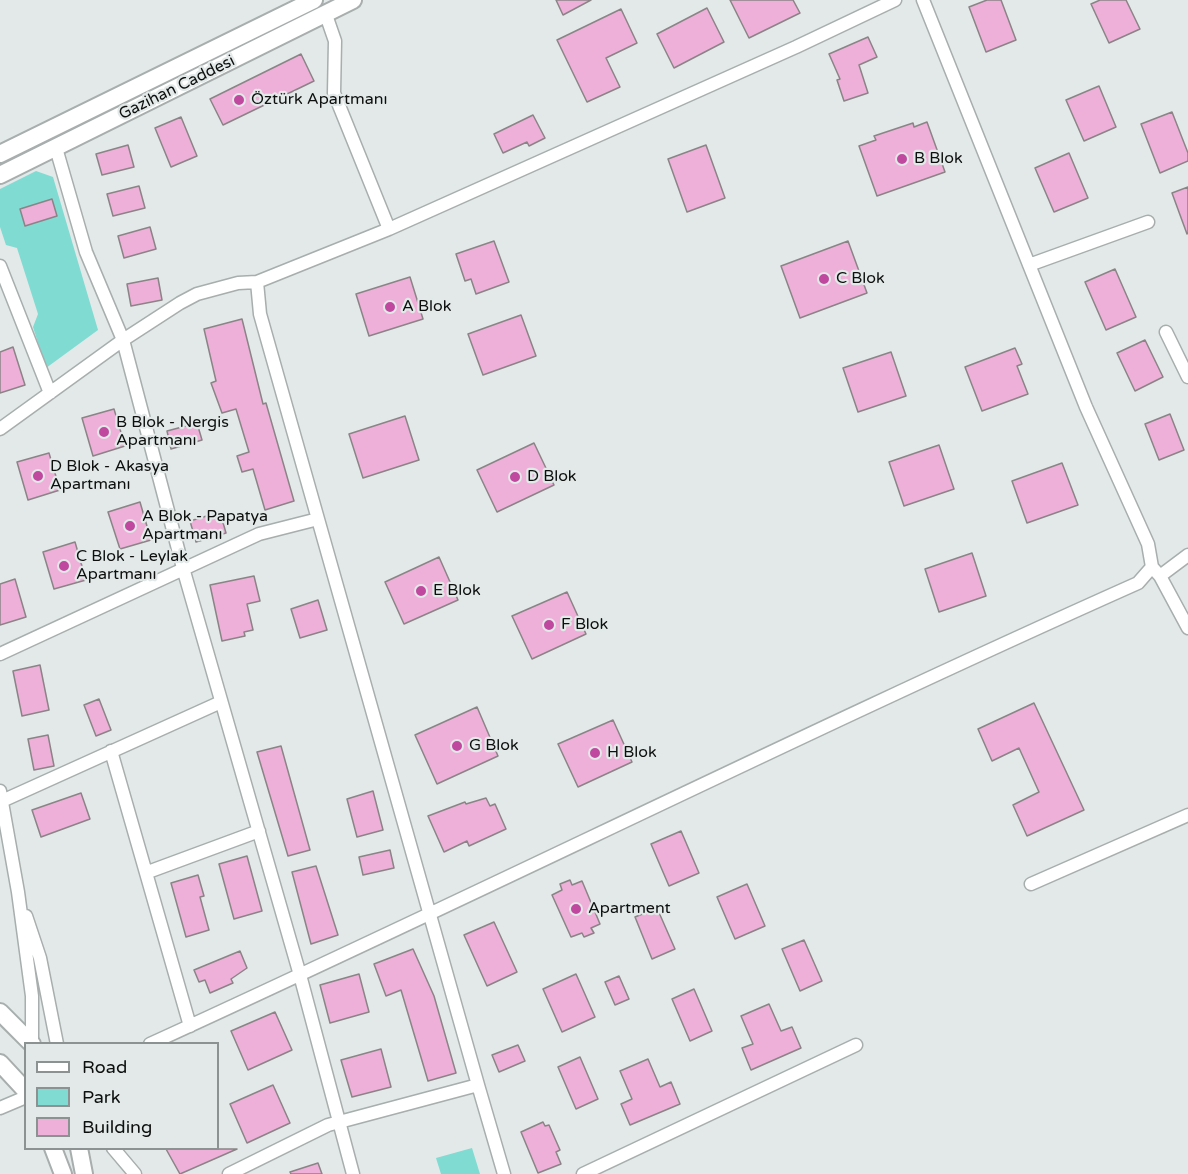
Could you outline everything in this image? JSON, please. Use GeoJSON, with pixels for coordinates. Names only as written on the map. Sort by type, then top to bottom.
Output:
{"type":"FeatureCollection","features":[{"type":"Feature","properties":{"kind":"main road","name":"Gazihan Caddesi"},"geometry":{"type":"LineString","coordinates":[[0,175],[353,0]]}},
{"type":"Feature","properties":{"kind":"main road","name":"Gazihan Caddesi"},"geometry":{"type":"LineString","coordinates":[[0,154],[311,1]]}},
{"type":"Feature","properties":{"kind":"main road"},"geometry":{"type":"LineString","coordinates":[[0,1012],[30,1042]]}},
{"type":"Feature","properties":{"kind":"main road"},"geometry":{"type":"LineString","coordinates":[[0,1063],[24,1089]]}},
{"type":"Feature","properties":{"kind":"main road"},"geometry":{"type":"LineString","coordinates":[[53,1150],[63,1174]]}},
{"type":"Feature","properties":{"kind":"main road"},"geometry":{"type":"LineString","coordinates":[[79,1150],[84,1174]]}},
{"type":"Feature","properties":{"kind":"street"},"geometry":{"type":"LineString","coordinates":[[0,429],[123,340],[198,294],[238,283],[257,282],[389,229],[796,47],[895,0]]}},
{"type":"Feature","properties":{"kind":"street"},"geometry":{"type":"LineString","coordinates":[[923,0],[1086,407],[1148,544],[1156,572],[1188,628]]}},
{"type":"Feature","properties":{"kind":"street"},"geometry":{"type":"LineString","coordinates":[[326,15],[335,40],[334,93],[389,229]]}},
{"type":"Feature","properties":{"kind":"street"},"geometry":{"type":"LineString","coordinates":[[56,148],[87,252],[123,340],[183,568],[300,975],[354,1174]]}},
{"type":"Feature","properties":{"kind":"street"},"geometry":{"type":"LineString","coordinates":[[1029,266],[1148,222]]}},
{"type":"Feature","properties":{"kind":"street"},"geometry":{"type":"LineString","coordinates":[[0,266],[50,393]]}},
{"type":"Feature","properties":{"kind":"street"},"geometry":{"type":"LineString","coordinates":[[257,282],[260,314],[428,913],[504,1174]]}},
{"type":"Feature","properties":{"kind":"street"},"geometry":{"type":"LineString","coordinates":[[1166,332],[1188,377]]}},
{"type":"Feature","properties":{"kind":"street"},"geometry":{"type":"LineString","coordinates":[[0,654],[259,534],[318,519]]}},
{"type":"Feature","properties":{"kind":"street"},"geometry":{"type":"LineString","coordinates":[[169,1040],[190,1026],[671,801],[920,680],[1138,582],[1188,555]]}},
{"type":"Feature","properties":{"kind":"street"},"geometry":{"type":"LineString","coordinates":[[32,1042],[32,996],[18,892],[1,796],[111,751],[221,702]]}},
{"type":"Feature","properties":{"kind":"street"},"geometry":{"type":"LineString","coordinates":[[111,751],[190,1026]]}},
{"type":"Feature","properties":{"kind":"street"},"geometry":{"type":"LineString","coordinates":[[1031,884],[1188,815]]}},
{"type":"Feature","properties":{"kind":"street"},"geometry":{"type":"LineString","coordinates":[[147,872],[259,831]]}},
{"type":"Feature","properties":{"kind":"street"},"geometry":{"type":"LineString","coordinates":[[18,892],[40,958],[57,1042]]}},
{"type":"Feature","properties":{"kind":"street"},"geometry":{"type":"LineString","coordinates":[[583,1174],[856,1045]]}},
{"type":"Feature","properties":{"kind":"street"},"geometry":{"type":"LineString","coordinates":[[230,1174],[328,1125],[478,1085]]}},
{"type":"Feature","properties":{"kind":"street"},"geometry":{"type":"LineString","coordinates":[[0,1108],[24,1098]]}},
{"type":"Feature","properties":{"kind":"street"},"geometry":{"type":"LineString","coordinates":[[114,1150],[135,1174]]}},
{"type":"Feature","properties":{"kind":"street"},"geometry":{"type":"LineString","coordinates":[[256,1161],[261,1174]]}},
{"type":"Feature","properties":{"kind":"green space"},"geometry":{"type":"Polygon","coordinates":[[[36,171],[53,177],[98,330],[46,368],[33,327],[38,314],[17,248],[6,245],[0,227],[0,189],[36,171]]]}},
{"type":"Feature","properties":{"kind":"green space"},"geometry":{"type":"Polygon","coordinates":[[[472,1148],[480,1174],[441,1174],[436,1158],[472,1148]]]}},
{"type":"Feature","properties":{"kind":"building"},"geometry":{"type":"Polygon","coordinates":[[[556,0],[591,0],[563,15],[556,0]]]}},
{"type":"Feature","properties":{"kind":"building"},"geometry":{"type":"Polygon","coordinates":[[[730,0],[793,0],[800,13],[749,38],[730,0]]]}},
{"type":"Feature","properties":{"kind":"building"},"geometry":{"type":"Polygon","coordinates":[[[987,0],[1001,0],[1016,40],[986,52],[969,7],[987,0]]]}},
{"type":"Feature","properties":{"kind":"building"},"geometry":{"type":"Polygon","coordinates":[[[1100,0],[1126,0],[1140,29],[1109,43],[1091,4],[1100,0]]]}},
{"type":"Feature","properties":{"kind":"building"},"geometry":{"type":"Polygon","coordinates":[[[707,8],[724,42],[674,68],[657,34],[707,8]]]}},
{"type":"Feature","properties":{"kind":"building"},"geometry":{"type":"Polygon","coordinates":[[[621,9],[637,43],[606,58],[620,87],[587,102],[557,40],[621,9]]]}},
{"type":"Feature","properties":{"kind":"building"},"geometry":{"type":"Polygon","coordinates":[[[868,37],[877,57],[859,65],[868,93],[844,101],[837,80],[840,79],[829,54],[868,37]]]}},
{"type":"Feature","properties":{"kind":"building"},"geometry":{"type":"Polygon","coordinates":[[[301,54],[314,81],[223,125],[210,99],[301,54]]]}},
{"type":"Feature","properties":{"kind":"building"},"geometry":{"type":"Polygon","coordinates":[[[1099,86],[1116,127],[1084,141],[1066,100],[1099,86]]]}},
{"type":"Feature","properties":{"kind":"building"},"geometry":{"type":"Polygon","coordinates":[[[1172,112],[1188,153],[1188,161],[1160,173],[1141,124],[1172,112]]]}},
{"type":"Feature","properties":{"kind":"building"},"geometry":{"type":"Polygon","coordinates":[[[533,115],[545,138],[529,146],[527,142],[503,153],[494,134],[533,115]]]}},
{"type":"Feature","properties":{"kind":"building"},"geometry":{"type":"Polygon","coordinates":[[[181,117],[197,156],[171,167],[155,128],[181,117]]]}},
{"type":"Feature","properties":{"kind":"building","name":"B Blok"},"geometry":{"type":"Polygon","coordinates":[[[927,122],[945,172],[877,196],[859,146],[876,140],[874,136],[913,123],[914,127],[927,122]]]}},
{"type":"Feature","properties":{"kind":"building"},"geometry":{"type":"Polygon","coordinates":[[[128,145],[134,167],[102,175],[96,154],[128,145]]]}},
{"type":"Feature","properties":{"kind":"building"},"geometry":{"type":"Polygon","coordinates":[[[706,145],[725,198],[687,212],[668,159],[706,145]]]}},
{"type":"Feature","properties":{"kind":"building"},"geometry":{"type":"Polygon","coordinates":[[[1069,153],[1088,198],[1054,212],[1035,168],[1069,153]]]}},
{"type":"Feature","properties":{"kind":"building"},"geometry":{"type":"Polygon","coordinates":[[[139,186],[145,208],[113,216],[107,194],[139,186]]]}},
{"type":"Feature","properties":{"kind":"building"},"geometry":{"type":"Polygon","coordinates":[[[1188,187],[1188,233],[1187,234],[1172,193],[1188,187]]]}},
{"type":"Feature","properties":{"kind":"building"},"geometry":{"type":"Polygon","coordinates":[[[52,199],[57,216],[25,226],[20,209],[52,199]]]}},
{"type":"Feature","properties":{"kind":"building"},"geometry":{"type":"Polygon","coordinates":[[[150,227],[156,249],[124,258],[118,236],[150,227]]]}},
{"type":"Feature","properties":{"kind":"building"},"geometry":{"type":"Polygon","coordinates":[[[494,241],[509,282],[476,294],[471,279],[465,281],[456,254],[494,241]]]}},
{"type":"Feature","properties":{"kind":"building","name":"C Blok"},"geometry":{"type":"Polygon","coordinates":[[[848,241],[867,293],[800,318],[781,266],[848,241]]]}},
{"type":"Feature","properties":{"kind":"building"},"geometry":{"type":"Polygon","coordinates":[[[1115,269],[1136,317],[1106,330],[1085,282],[1115,269]]]}},
{"type":"Feature","properties":{"kind":"building","name":"A Blok"},"geometry":{"type":"Polygon","coordinates":[[[410,277],[423,319],[369,336],[356,294],[410,277]]]}},
{"type":"Feature","properties":{"kind":"building"},"geometry":{"type":"Polygon","coordinates":[[[158,278],[162,300],[131,306],[127,284],[158,278]]]}},
{"type":"Feature","properties":{"kind":"building"},"geometry":{"type":"Polygon","coordinates":[[[521,315],[536,356],[483,375],[468,334],[521,315]]]}},
{"type":"Feature","properties":{"kind":"building"},"geometry":{"type":"Polygon","coordinates":[[[242,319],[263,404],[266,403],[294,501],[265,510],[253,469],[242,472],[237,456],[249,452],[236,409],[222,413],[211,383],[216,381],[204,329],[242,319]]]}},
{"type":"Feature","properties":{"kind":"building"},"geometry":{"type":"Polygon","coordinates":[[[1145,340],[1163,377],[1135,391],[1117,353],[1145,340]]]}},
{"type":"Feature","properties":{"kind":"building"},"geometry":{"type":"Polygon","coordinates":[[[13,347],[25,385],[0,393],[0,352],[13,347]]]}},
{"type":"Feature","properties":{"kind":"building"},"geometry":{"type":"Polygon","coordinates":[[[1015,348],[1022,364],[1017,366],[1028,394],[982,411],[965,367],[1015,348]]]}},
{"type":"Feature","properties":{"kind":"building"},"geometry":{"type":"Polygon","coordinates":[[[891,352],[906,396],[858,412],[843,368],[891,352]]]}},
{"type":"Feature","properties":{"kind":"building","name":"B Blok - Nergis Apartmanı"},"geometry":{"type":"Polygon","coordinates":[[[114,409],[125,446],[93,456],[82,418],[114,409]]]}},
{"type":"Feature","properties":{"kind":"building"},"geometry":{"type":"Polygon","coordinates":[[[1170,414],[1184,450],[1159,460],[1145,424],[1170,414]]]}},
{"type":"Feature","properties":{"kind":"building"},"geometry":{"type":"Polygon","coordinates":[[[405,416],[419,460],[363,478],[349,434],[405,416]]]}},
{"type":"Feature","properties":{"kind":"building"},"geometry":{"type":"Polygon","coordinates":[[[197,423],[202,440],[171,449],[167,431],[197,423]]]}},
{"type":"Feature","properties":{"kind":"building","name":"D Blok"},"geometry":{"type":"Polygon","coordinates":[[[534,443],[554,485],[497,512],[477,470],[534,443]]]}},
{"type":"Feature","properties":{"kind":"building"},"geometry":{"type":"Polygon","coordinates":[[[939,445],[954,489],[904,506],[889,462],[939,445]]]}},
{"type":"Feature","properties":{"kind":"building","name":"D Blok - Akasya Apartmanı"},"geometry":{"type":"Polygon","coordinates":[[[49,453],[60,490],[28,500],[17,462],[49,453]]]}},
{"type":"Feature","properties":{"kind":"building"},"geometry":{"type":"Polygon","coordinates":[[[1062,463],[1078,505],[1027,523],[1012,481],[1062,463]]]}},
{"type":"Feature","properties":{"kind":"building","name":"A Blok - Papatya Apartmanı"},"geometry":{"type":"Polygon","coordinates":[[[140,502],[151,540],[120,549],[108,512],[140,502]]]}},
{"type":"Feature","properties":{"kind":"building"},"geometry":{"type":"Polygon","coordinates":[[[220,512],[226,533],[196,542],[190,521],[220,512]]]}},
{"type":"Feature","properties":{"kind":"building","name":"C Blok - Leylak Apartmanı"},"geometry":{"type":"Polygon","coordinates":[[[75,542],[86,580],[54,589],[43,552],[75,542]]]}},
{"type":"Feature","properties":{"kind":"building"},"geometry":{"type":"Polygon","coordinates":[[[972,553],[986,596],[939,612],[925,569],[972,553]]]}},
{"type":"Feature","properties":{"kind":"building","name":"E Blok"},"geometry":{"type":"Polygon","coordinates":[[[439,557],[458,600],[404,624],[385,582],[439,557]]]}},
{"type":"Feature","properties":{"kind":"building"},"geometry":{"type":"Polygon","coordinates":[[[254,576],[260,601],[247,604],[253,630],[244,632],[245,636],[222,641],[210,585],[254,576]]]}},
{"type":"Feature","properties":{"kind":"building"},"geometry":{"type":"Polygon","coordinates":[[[15,579],[26,617],[0,625],[0,584],[15,579]]]}},
{"type":"Feature","properties":{"kind":"building","name":"F Blok"},"geometry":{"type":"Polygon","coordinates":[[[567,592],[586,634],[532,659],[512,616],[567,592]]]}},
{"type":"Feature","properties":{"kind":"building"},"geometry":{"type":"Polygon","coordinates":[[[318,600],[327,630],[300,638],[291,609],[318,600]]]}},
{"type":"Feature","properties":{"kind":"building"},"geometry":{"type":"Polygon","coordinates":[[[40,665],[49,710],[22,716],[13,671],[40,665]]]}},
{"type":"Feature","properties":{"kind":"building"},"geometry":{"type":"Polygon","coordinates":[[[99,699],[111,730],[96,736],[84,705],[99,699]]]}},
{"type":"Feature","properties":{"kind":"building"},"geometry":{"type":"Polygon","coordinates":[[[1034,703],[1084,810],[1027,836],[1013,805],[1039,792],[1019,748],[992,761],[978,729],[1034,703]]]}},
{"type":"Feature","properties":{"kind":"building","name":"G Blok"},"geometry":{"type":"Polygon","coordinates":[[[477,707],[498,756],[437,784],[415,735],[477,707]]]}},
{"type":"Feature","properties":{"kind":"building","name":"H Blok"},"geometry":{"type":"Polygon","coordinates":[[[613,720],[632,762],[578,787],[558,744],[613,720]]]}},
{"type":"Feature","properties":{"kind":"building"},"geometry":{"type":"Polygon","coordinates":[[[48,735],[54,766],[34,770],[28,739],[48,735]]]}},
{"type":"Feature","properties":{"kind":"building"},"geometry":{"type":"Polygon","coordinates":[[[281,746],[310,850],[288,856],[257,752],[281,746]]]}},
{"type":"Feature","properties":{"kind":"building"},"geometry":{"type":"Polygon","coordinates":[[[373,791],[383,830],[357,837],[347,799],[373,791]]]}},
{"type":"Feature","properties":{"kind":"building"},"geometry":{"type":"Polygon","coordinates":[[[81,793],[90,819],[41,837],[32,810],[81,793]]]}},
{"type":"Feature","properties":{"kind":"building"},"geometry":{"type":"Polygon","coordinates":[[[486,798],[490,806],[495,804],[506,829],[469,846],[467,841],[444,852],[428,816],[465,802],[466,804],[486,798]]]}},
{"type":"Feature","properties":{"kind":"building"},"geometry":{"type":"Polygon","coordinates":[[[681,831],[699,873],[669,886],[651,844],[681,831]]]}},
{"type":"Feature","properties":{"kind":"building"},"geometry":{"type":"Polygon","coordinates":[[[390,850],[394,868],[363,875],[359,857],[390,850]]]}},
{"type":"Feature","properties":{"kind":"building"},"geometry":{"type":"Polygon","coordinates":[[[247,856],[262,911],[234,919],[219,864],[247,856]]]}},
{"type":"Feature","properties":{"kind":"building"},"geometry":{"type":"Polygon","coordinates":[[[316,866],[338,935],[311,944],[292,872],[316,866]]]}},
{"type":"Feature","properties":{"kind":"building"},"geometry":{"type":"Polygon","coordinates":[[[198,875],[204,896],[200,897],[209,930],[186,937],[171,883],[198,875]]]}},
{"type":"Feature","properties":{"kind":"building","name":"Apartment"},"geometry":{"type":"Polygon","coordinates":[[[570,880],[572,885],[582,881],[600,924],[591,928],[594,933],[584,937],[582,933],[571,937],[552,895],[562,890],[560,884],[570,880]]]}},
{"type":"Feature","properties":{"kind":"building"},"geometry":{"type":"Polygon","coordinates":[[[747,884],[765,926],[735,939],[717,897],[747,884]]]}},
{"type":"Feature","properties":{"kind":"building"},"geometry":{"type":"Polygon","coordinates":[[[657,908],[675,949],[652,959],[635,917],[657,908]]]}},
{"type":"Feature","properties":{"kind":"building"},"geometry":{"type":"Polygon","coordinates":[[[494,922],[517,972],[487,986],[464,935],[494,922]]]}},
{"type":"Feature","properties":{"kind":"building"},"geometry":{"type":"Polygon","coordinates":[[[804,940],[822,981],[800,991],[782,949],[804,940]]]}},
{"type":"Feature","properties":{"kind":"building"},"geometry":{"type":"Polygon","coordinates":[[[413,949],[434,996],[456,1073],[428,1081],[401,990],[386,996],[374,964],[413,949]]]}},
{"type":"Feature","properties":{"kind":"building"},"geometry":{"type":"Polygon","coordinates":[[[240,951],[247,968],[231,979],[233,983],[210,993],[205,980],[199,982],[194,970],[240,951]]]}},
{"type":"Feature","properties":{"kind":"building"},"geometry":{"type":"Polygon","coordinates":[[[359,974],[369,1012],[330,1023],[320,985],[359,974]]]}},
{"type":"Feature","properties":{"kind":"building"},"geometry":{"type":"Polygon","coordinates":[[[576,974],[595,1017],[562,1032],[543,989],[576,974]]]}},
{"type":"Feature","properties":{"kind":"building"},"geometry":{"type":"Polygon","coordinates":[[[619,976],[629,999],[615,1005],[605,982],[619,976]]]}},
{"type":"Feature","properties":{"kind":"building"},"geometry":{"type":"Polygon","coordinates":[[[694,989],[712,1031],[690,1041],[672,999],[694,989]]]}},
{"type":"Feature","properties":{"kind":"building"},"geometry":{"type":"Polygon","coordinates":[[[769,1004],[781,1031],[792,1027],[801,1048],[751,1070],[742,1048],[753,1044],[741,1016],[769,1004]]]}},
{"type":"Feature","properties":{"kind":"building"},"geometry":{"type":"Polygon","coordinates":[[[275,1012],[292,1050],[248,1070],[231,1031],[275,1012]]]}},
{"type":"Feature","properties":{"kind":"building"},"geometry":{"type":"Polygon","coordinates":[[[518,1045],[525,1061],[499,1072],[492,1055],[518,1045]]]}},
{"type":"Feature","properties":{"kind":"building"},"geometry":{"type":"Polygon","coordinates":[[[381,1049],[391,1087],[352,1097],[341,1060],[381,1049]]]}},
{"type":"Feature","properties":{"kind":"building"},"geometry":{"type":"Polygon","coordinates":[[[580,1057],[598,1099],[576,1109],[558,1067],[580,1057]]]}},
{"type":"Feature","properties":{"kind":"building"},"geometry":{"type":"Polygon","coordinates":[[[648,1059],[660,1087],[671,1082],[680,1104],[630,1125],[621,1104],[632,1099],[620,1071],[648,1059]]]}},
{"type":"Feature","properties":{"kind":"building"},"geometry":{"type":"Polygon","coordinates":[[[273,1085],[290,1123],[247,1143],[230,1104],[273,1085]]]}},
{"type":"Feature","properties":{"kind":"building"},"geometry":{"type":"Polygon","coordinates":[[[543,1122],[545,1126],[549,1125],[560,1150],[556,1152],[561,1164],[538,1173],[521,1132],[543,1122]]]}},
{"type":"Feature","properties":{"kind":"building"},"geometry":{"type":"Polygon","coordinates":[[[237,1149],[180,1174],[167,1150],[237,1149]]]}},
{"type":"Feature","properties":{"kind":"building"},"geometry":{"type":"Polygon","coordinates":[[[318,1163],[322,1174],[291,1174],[290,1172],[318,1163]]]}},
{"type":"Feature","properties":{"kind":"place","name":"Öztürk Apartmanı"},"geometry":{"type":"Point","coordinates":[239,100]}},
{"type":"Feature","properties":{"kind":"place","name":"B Blok"},"geometry":{"type":"Point","coordinates":[902,159]}},
{"type":"Feature","properties":{"kind":"place","name":"C Blok"},"geometry":{"type":"Point","coordinates":[824,279]}},
{"type":"Feature","properties":{"kind":"place","name":"A Blok"},"geometry":{"type":"Point","coordinates":[390,307]}},
{"type":"Feature","properties":{"kind":"place","name":"B Blok - Nergis Apartmanı"},"geometry":{"type":"Point","coordinates":[104,432]}},
{"type":"Feature","properties":{"kind":"place","name":"D Blok - Akasya Apartmanı"},"geometry":{"type":"Point","coordinates":[38,476]}},
{"type":"Feature","properties":{"kind":"place","name":"D Blok"},"geometry":{"type":"Point","coordinates":[515,477]}},
{"type":"Feature","properties":{"kind":"place","name":"A Blok - Papatya Apartmanı"},"geometry":{"type":"Point","coordinates":[130,526]}},
{"type":"Feature","properties":{"kind":"place","name":"C Blok - Leylak Apartmanı"},"geometry":{"type":"Point","coordinates":[64,566]}},
{"type":"Feature","properties":{"kind":"place","name":"E Blok"},"geometry":{"type":"Point","coordinates":[421,591]}},
{"type":"Feature","properties":{"kind":"place","name":"F Blok"},"geometry":{"type":"Point","coordinates":[549,625]}},
{"type":"Feature","properties":{"kind":"place","name":"G Blok"},"geometry":{"type":"Point","coordinates":[457,746]}},
{"type":"Feature","properties":{"kind":"place","name":"H Blok"},"geometry":{"type":"Point","coordinates":[595,753]}},
{"type":"Feature","properties":{"kind":"place","name":"Apartment"},"geometry":{"type":"Point","coordinates":[576,909]}}]}
